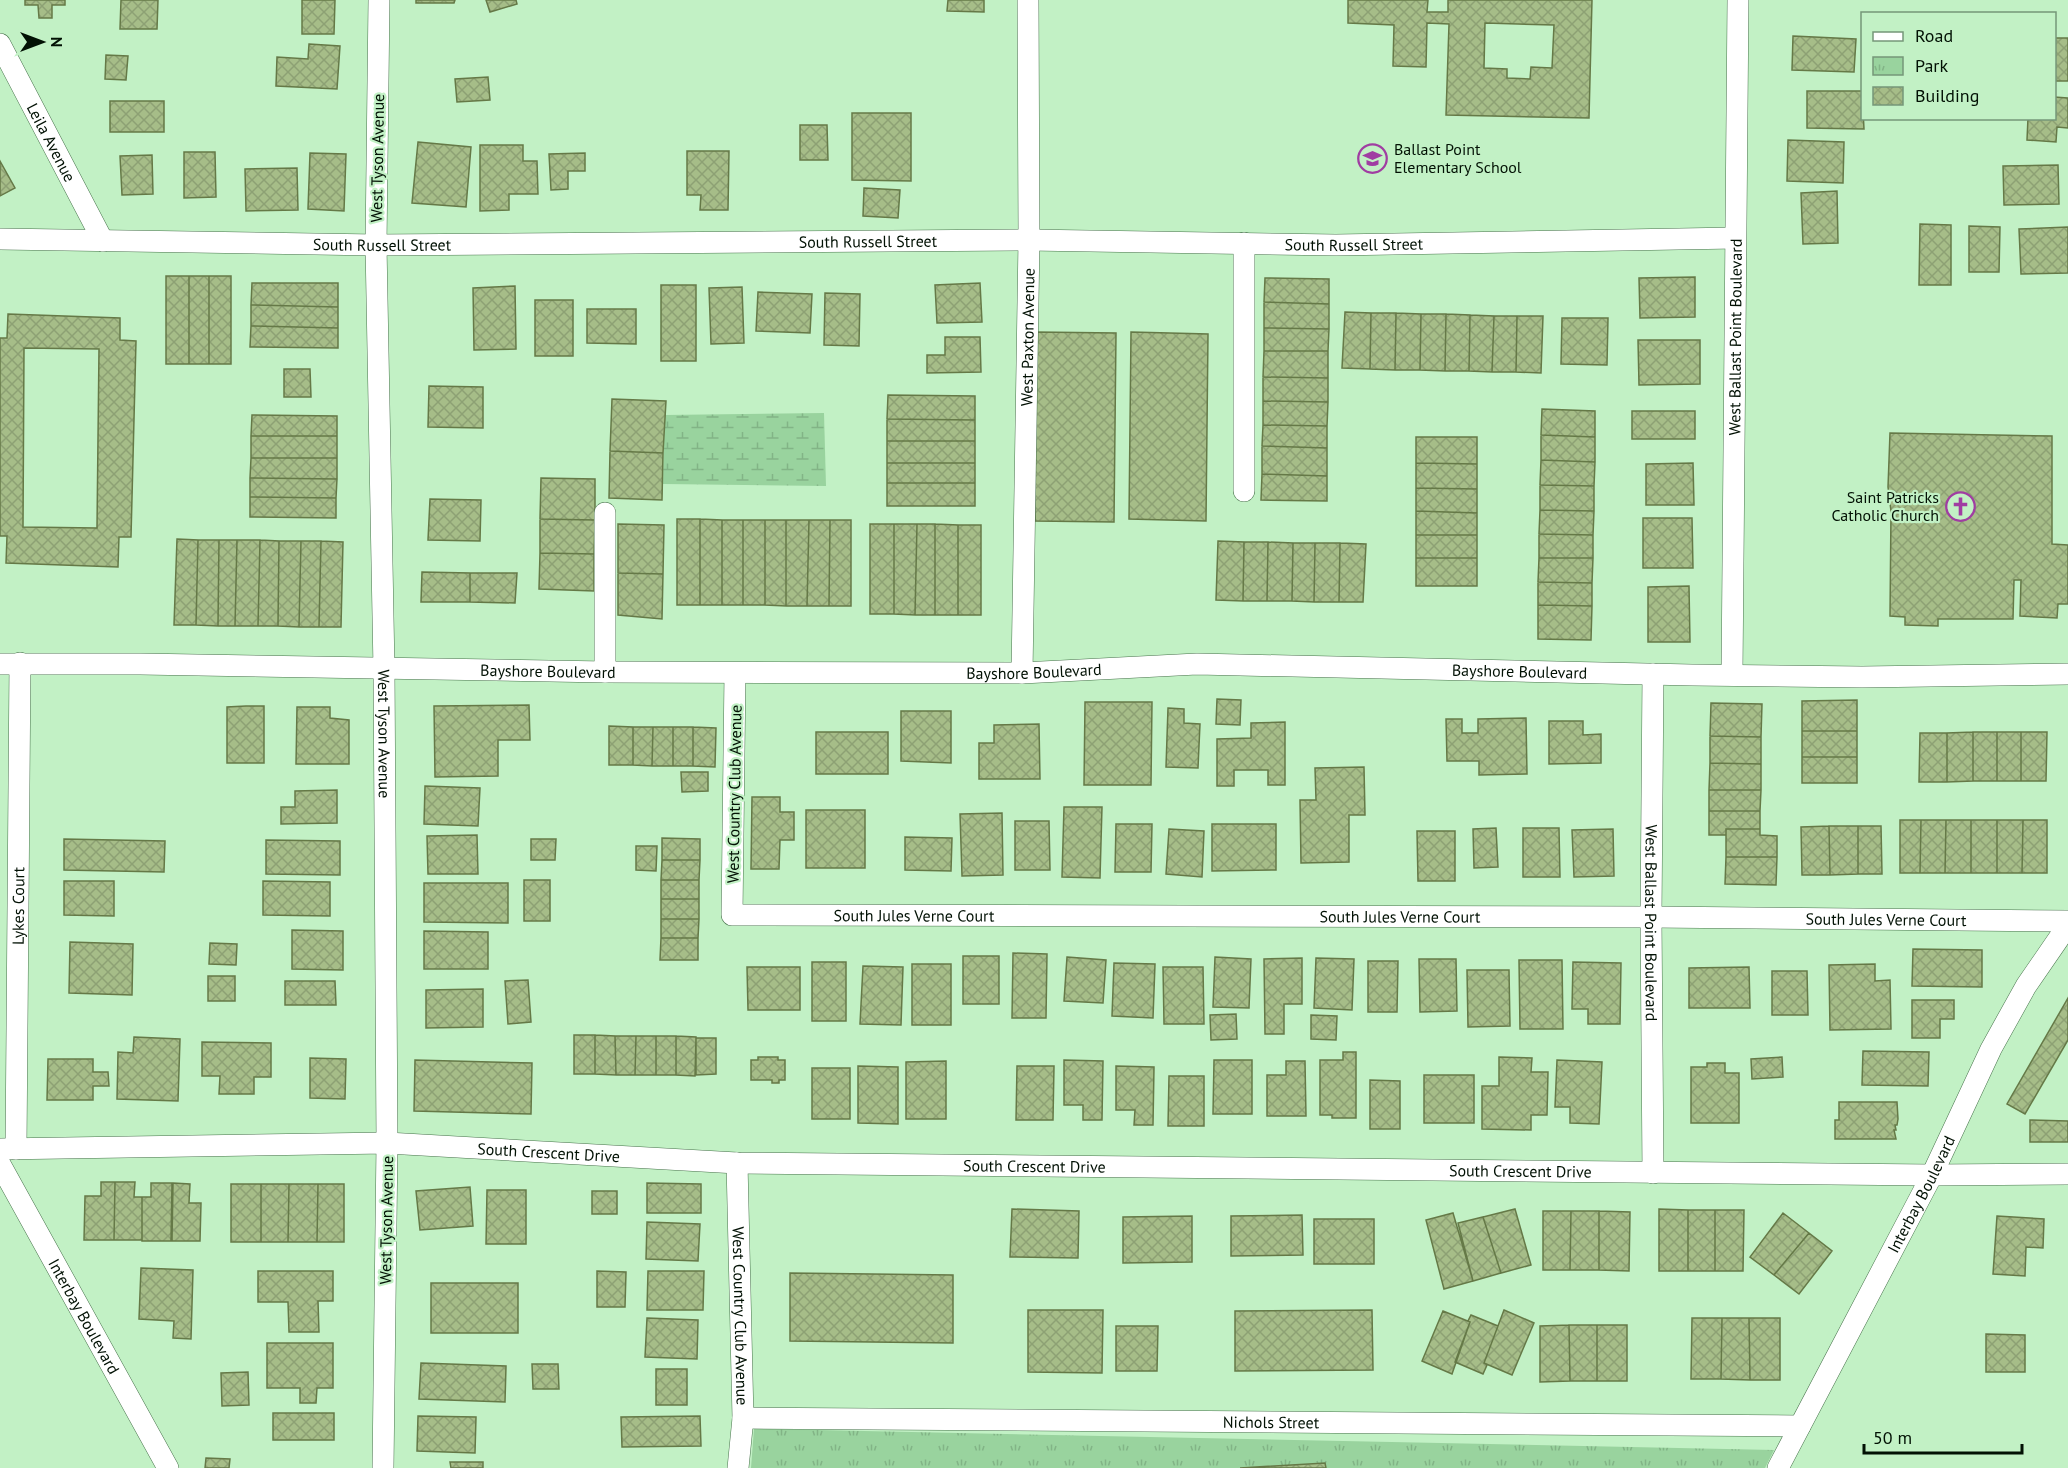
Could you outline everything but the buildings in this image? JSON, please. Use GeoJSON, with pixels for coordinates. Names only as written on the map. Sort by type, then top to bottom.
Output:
{"type":"FeatureCollection","features":[{"type":"Feature","properties":{"kind":"street","name":"West Tyson Avenue"},"geometry":{"type":"LineString","coordinates":[[379,0],[376,245],[384,669],[387,1143],[383,1468]]}},
{"type":"Feature","properties":{"kind":"street","name":"West Paxton Avenue"},"geometry":{"type":"LineString","coordinates":[[1022,673],[1029,240],[1028,0]]}},
{"type":"Feature","properties":{"kind":"street","name":"West Ballast Point Boulevard"},"geometry":{"type":"LineString","coordinates":[[1732,675],[1738,0]]}},
{"type":"Feature","properties":{"kind":"street","name":"Leila Avenue"},"geometry":{"type":"LineString","coordinates":[[0,44],[103,241]]}},
{"type":"Feature","properties":{"kind":"street","name":"South Russell Street"},"geometry":{"type":"LineString","coordinates":[[0,239],[376,245],[1029,240],[1336,245],[1736,238]]}},
{"type":"Feature","properties":{"kind":"street"},"geometry":{"type":"LineString","coordinates":[[1244,243],[1244,491]]}},
{"type":"Feature","properties":{"kind":"street"},"geometry":{"type":"LineString","coordinates":[[604,672],[605,513]]}},
{"type":"Feature","properties":{"kind":"street","name":"Bayshore Boulevard"},"geometry":{"type":"LineString","coordinates":[[10,664],[604,672],[1022,673],[1197,664],[1732,675],[2068,674]]}},
{"type":"Feature","properties":{"kind":"street","name":"Lykes Court"},"geometry":{"type":"LineString","coordinates":[[8,1149],[10,664]]}},
{"type":"Feature","properties":{"kind":"street","name":"West Country Club Avenue"},"geometry":{"type":"LineString","coordinates":[[732,915],[735,673]]}},
{"type":"Feature","properties":{"kind":"street","name":"West Ballast Point Boulevard"},"geometry":{"type":"LineString","coordinates":[[1653,674],[1651,917],[1653,1173]]}},
{"type":"Feature","properties":{"kind":"street","name":"South Jules Verne Court"},"geometry":{"type":"LineString","coordinates":[[732,915],[1651,917],[2068,923]]}},
{"type":"Feature","properties":{"kind":"street","name":"Interbay Boulevard"},"geometry":{"type":"LineString","coordinates":[[1778,1468],[1932,1175],[1991,1049],[2026,986],[2068,923]]}},
{"type":"Feature","properties":{"kind":"street","name":"South Crescent Drive"},"geometry":{"type":"LineString","coordinates":[[8,1149],[387,1143],[737,1163],[1653,1173],[2068,1174]]}},
{"type":"Feature","properties":{"kind":"street","name":"West Country Club Avenue"},"geometry":{"type":"LineString","coordinates":[[737,1163],[743,1418],[738,1468]]}},
{"type":"Feature","properties":{"kind":"street","name":"Interbay Boulevard"},"geometry":{"type":"LineString","coordinates":[[0,1164],[168,1468]]}},
{"type":"Feature","properties":{"kind":"street","name":"Nichols Street"},"geometry":{"type":"LineString","coordinates":[[743,1418],[988,1418],[1800,1426]]}},
{"type":"Feature","properties":{"kind":"green space"},"geometry":{"type":"Polygon","coordinates":[[[824,413],[826,486],[663,484],[664,415],[824,413]]]}},
{"type":"Feature","properties":{"kind":"green space"},"geometry":{"type":"Polygon","coordinates":[[[754,1429],[1774,1450],[1765,1468],[751,1468],[754,1429]]]}},
{"type":"Feature","properties":{"kind":"place","name":"Ballast Point Elementary School"},"geometry":{"type":"Point","coordinates":[1373,158]}},
{"type":"Feature","properties":{"kind":"place","name":"Saint Patricks Catholic Church"},"geometry":{"type":"Point","coordinates":[1960,506]}}]}
